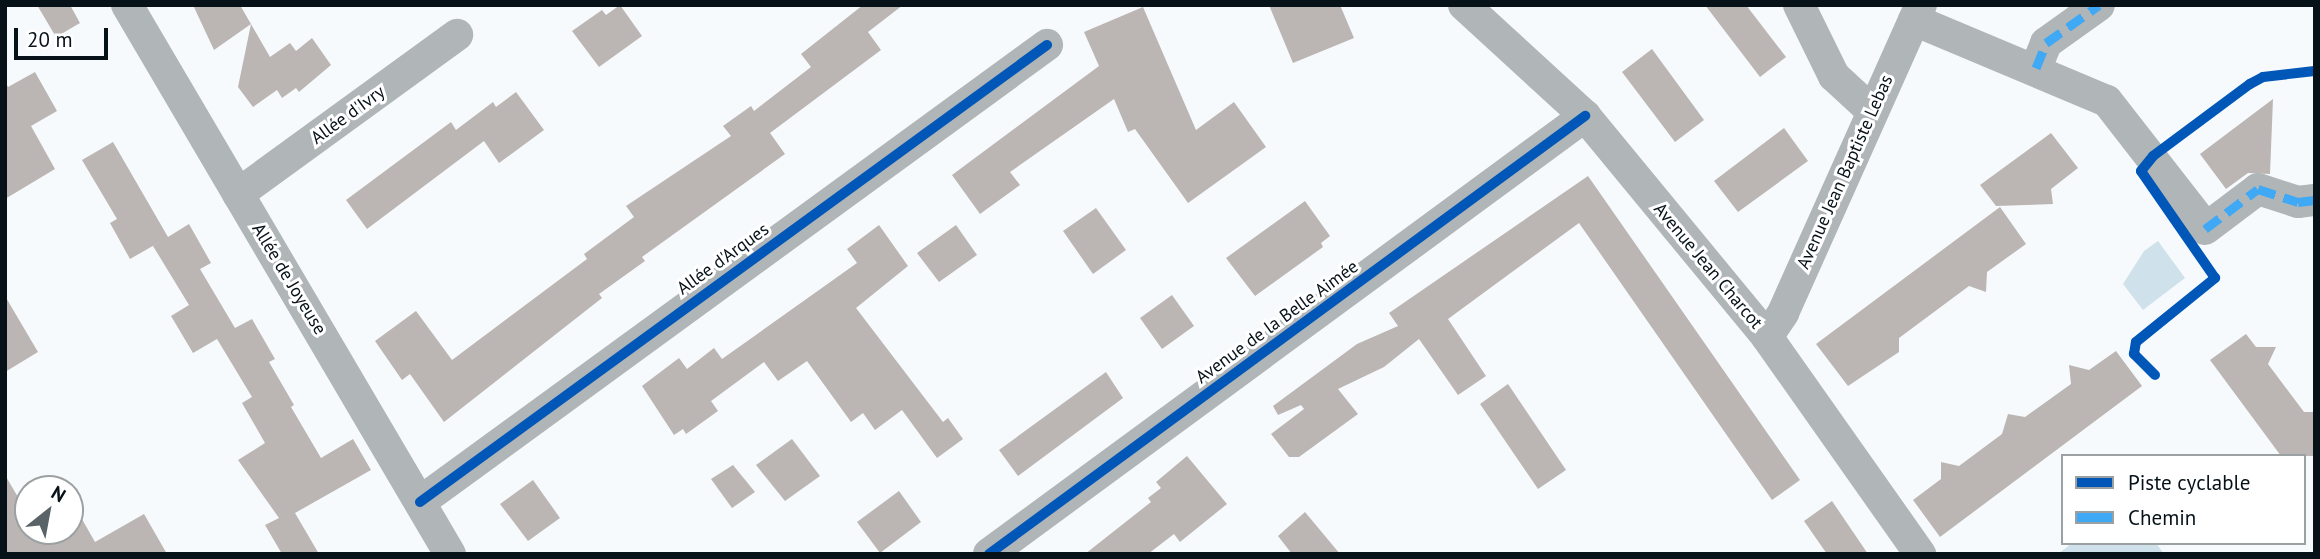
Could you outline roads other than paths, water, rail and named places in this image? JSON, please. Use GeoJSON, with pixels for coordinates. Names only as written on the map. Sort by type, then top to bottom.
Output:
{"type":"FeatureCollection","features":[{"type":"Feature","properties":{"kind":"street","name":"Allée de Joyeuse"},"geometry":{"type":"LineString","coordinates":[[127,5],[450,554]]}},
{"type":"Feature","properties":{"kind":"street","name":"Avenue Jean Charcot"},"geometry":{"type":"LineString","coordinates":[[1464,5],[1585,116],[1767,337],[1920,554]]}},
{"type":"Feature","properties":{"kind":"street"},"geometry":{"type":"LineString","coordinates":[[1799,5],[1834,76],[1872,111]]}},
{"type":"Feature","properties":{"kind":"street"},"geometry":{"type":"LineString","coordinates":[[2036,68],[2046,43],[2099,5]]}},
{"type":"Feature","properties":{"kind":"street"},"geometry":{"type":"LineString","coordinates":[[1917,13],[2107,101],[2202,224],[2258,189],[2298,202],[2315,200]]}},
{"type":"Feature","properties":{"kind":"street","name":"Avenue Jean Baptiste Lebas"},"geometry":{"type":"LineString","coordinates":[[1767,337],[1783,313],[1917,13]]}},
{"type":"Feature","properties":{"kind":"street","name":"Allée d'Ivry"},"geometry":{"type":"LineString","coordinates":[[238,194],[457,35]]}},
{"type":"Feature","properties":{"kind":"street","name":"Allée d'Arques"},"geometry":{"type":"LineString","coordinates":[[420,502],[1047,45]]}},
{"type":"Feature","properties":{"kind":"street","name":"Avenue de la Belle Aimée"},"geometry":{"type":"LineString","coordinates":[[989,554],[1585,116]]}}]}
